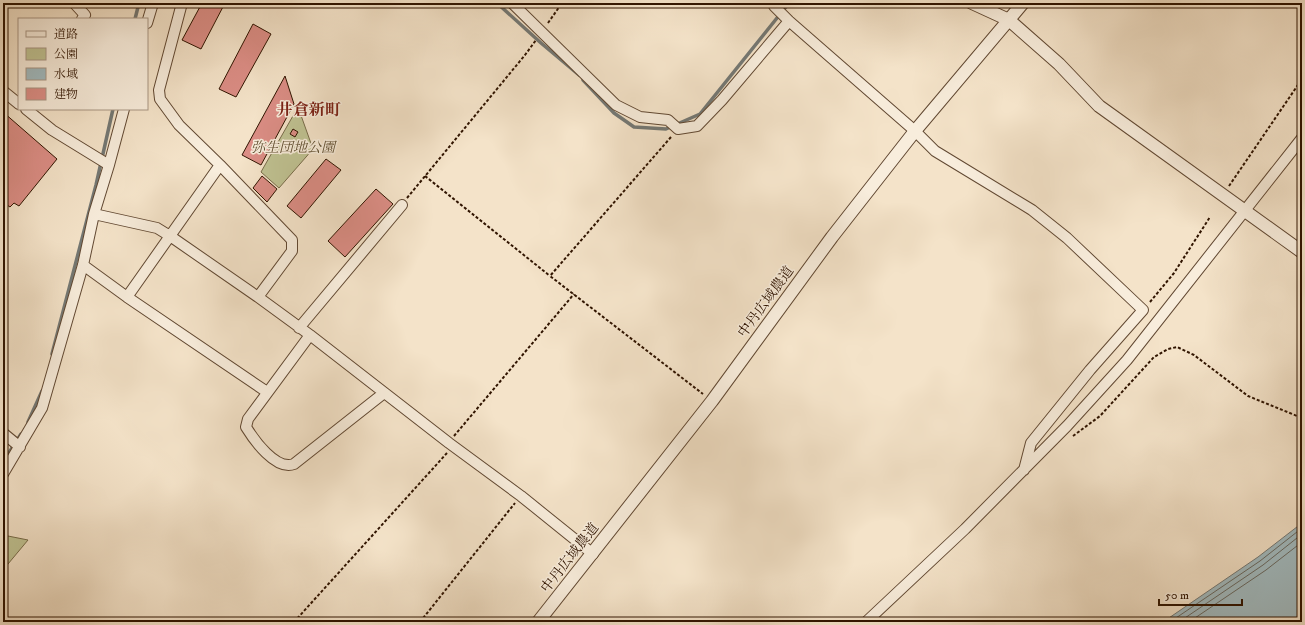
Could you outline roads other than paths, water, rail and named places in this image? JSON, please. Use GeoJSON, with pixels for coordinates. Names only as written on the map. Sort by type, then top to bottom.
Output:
{"type":"FeatureCollection","features":[{"type":"Feature","properties":{"kind":"street"},"geometry":{"type":"LineString","coordinates":[[74,3],[85,15],[83,18]]}},
{"type":"Feature","properties":{"kind":"street"},"geometry":{"type":"LineString","coordinates":[[148,20],[153,3]]}},
{"type":"Feature","properties":{"kind":"street"},"geometry":{"type":"LineString","coordinates":[[182,3],[159,90],[160,99],[179,125],[220,165],[292,240],[292,251],[258,297]]}},
{"type":"Feature","properties":{"kind":"street"},"geometry":{"type":"LineString","coordinates":[[512,3],[616,105],[640,117],[668,120],[678,129],[697,126],[722,100],[789,21]]}},
{"type":"Feature","properties":{"kind":"street"},"geometry":{"type":"LineString","coordinates":[[774,3],[774,6],[789,21],[915,130],[935,151],[1038,215],[1067,238],[1143,310],[1090,370],[1031,443],[1024,470]]}},
{"type":"Feature","properties":{"kind":"street"},"geometry":{"type":"LineString","coordinates":[[972,3],[1008,20],[1059,64],[1099,106],[1302,252]]}},
{"type":"Feature","properties":{"kind":"street","name":"中丹広域農道"},"geometry":{"type":"LineString","coordinates":[[538,622],[712,401],[832,237],[915,130],[1023,3]]}},
{"type":"Feature","properties":{"kind":"street"},"geometry":{"type":"LineString","coordinates":[[3,91],[18,103]]}},
{"type":"Feature","properties":{"kind":"street"},"geometry":{"type":"LineString","coordinates":[[27,110],[52,130],[109,165]]}},
{"type":"Feature","properties":{"kind":"street"},"geometry":{"type":"LineString","coordinates":[[3,474],[42,408],[124,110]]}},
{"type":"Feature","properties":{"kind":"street"},"geometry":{"type":"LineString","coordinates":[[866,622],[965,530],[1067,426],[1127,360],[1246,212],[1302,138]]}},
{"type":"Feature","properties":{"kind":"street"},"geometry":{"type":"LineString","coordinates":[[127,297],[220,165]]}},
{"type":"Feature","properties":{"kind":"street"},"geometry":{"type":"LineString","coordinates":[[300,328],[402,204]]}},
{"type":"Feature","properties":{"kind":"street"},"geometry":{"type":"LineString","coordinates":[[94,214],[157,228],[170,236],[310,335],[384,393],[521,496],[593,554]]}},
{"type":"Feature","properties":{"kind":"street"},"geometry":{"type":"LineString","coordinates":[[82,265],[267,392]]}},
{"type":"Feature","properties":{"kind":"street"},"geometry":{"type":"LineString","coordinates":[[310,335],[248,419],[246,427],[266,453],[282,464],[289,466],[294,464],[384,393]]}},
{"type":"Feature","properties":{"kind":"street"},"geometry":{"type":"LineString","coordinates":[[3,433],[20,447]]}},
{"type":"Feature","properties":{"kind":"water"},"geometry":{"type":"Polygon","coordinates":[[[1302,523],[1302,622],[1163,622],[1258,557],[1302,523]]]}},
{"type":"Feature","properties":{"kind":"waterway"},"geometry":{"type":"LineString","coordinates":[[135,18],[139,3]]}},
{"type":"Feature","properties":{"kind":"waterway"},"geometry":{"type":"LineString","coordinates":[[497,3],[579,75]]}},
{"type":"Feature","properties":{"kind":"waterway"},"geometry":{"type":"LineString","coordinates":[[583,80],[614,113],[634,127],[666,129],[700,114],[789,3]]}},
{"type":"Feature","properties":{"kind":"waterway"},"geometry":{"type":"LineString","coordinates":[[52,354],[96,185],[113,110]]}},
{"type":"Feature","properties":{"kind":"waterway"},"geometry":{"type":"LineString","coordinates":[[28,422],[42,391]]}},
{"type":"Feature","properties":{"kind":"waterway"},"geometry":{"type":"LineString","coordinates":[[3,462],[21,434]]}},
{"type":"Feature","properties":{"kind":"district","name":"井倉新町"},"geometry":{"type":"Point","coordinates":[309,110]}},
{"type":"Feature","properties":{"kind":"park label","name":"弥生団地公園"},"geometry":{"type":"Point","coordinates":[293,148]}}]}
